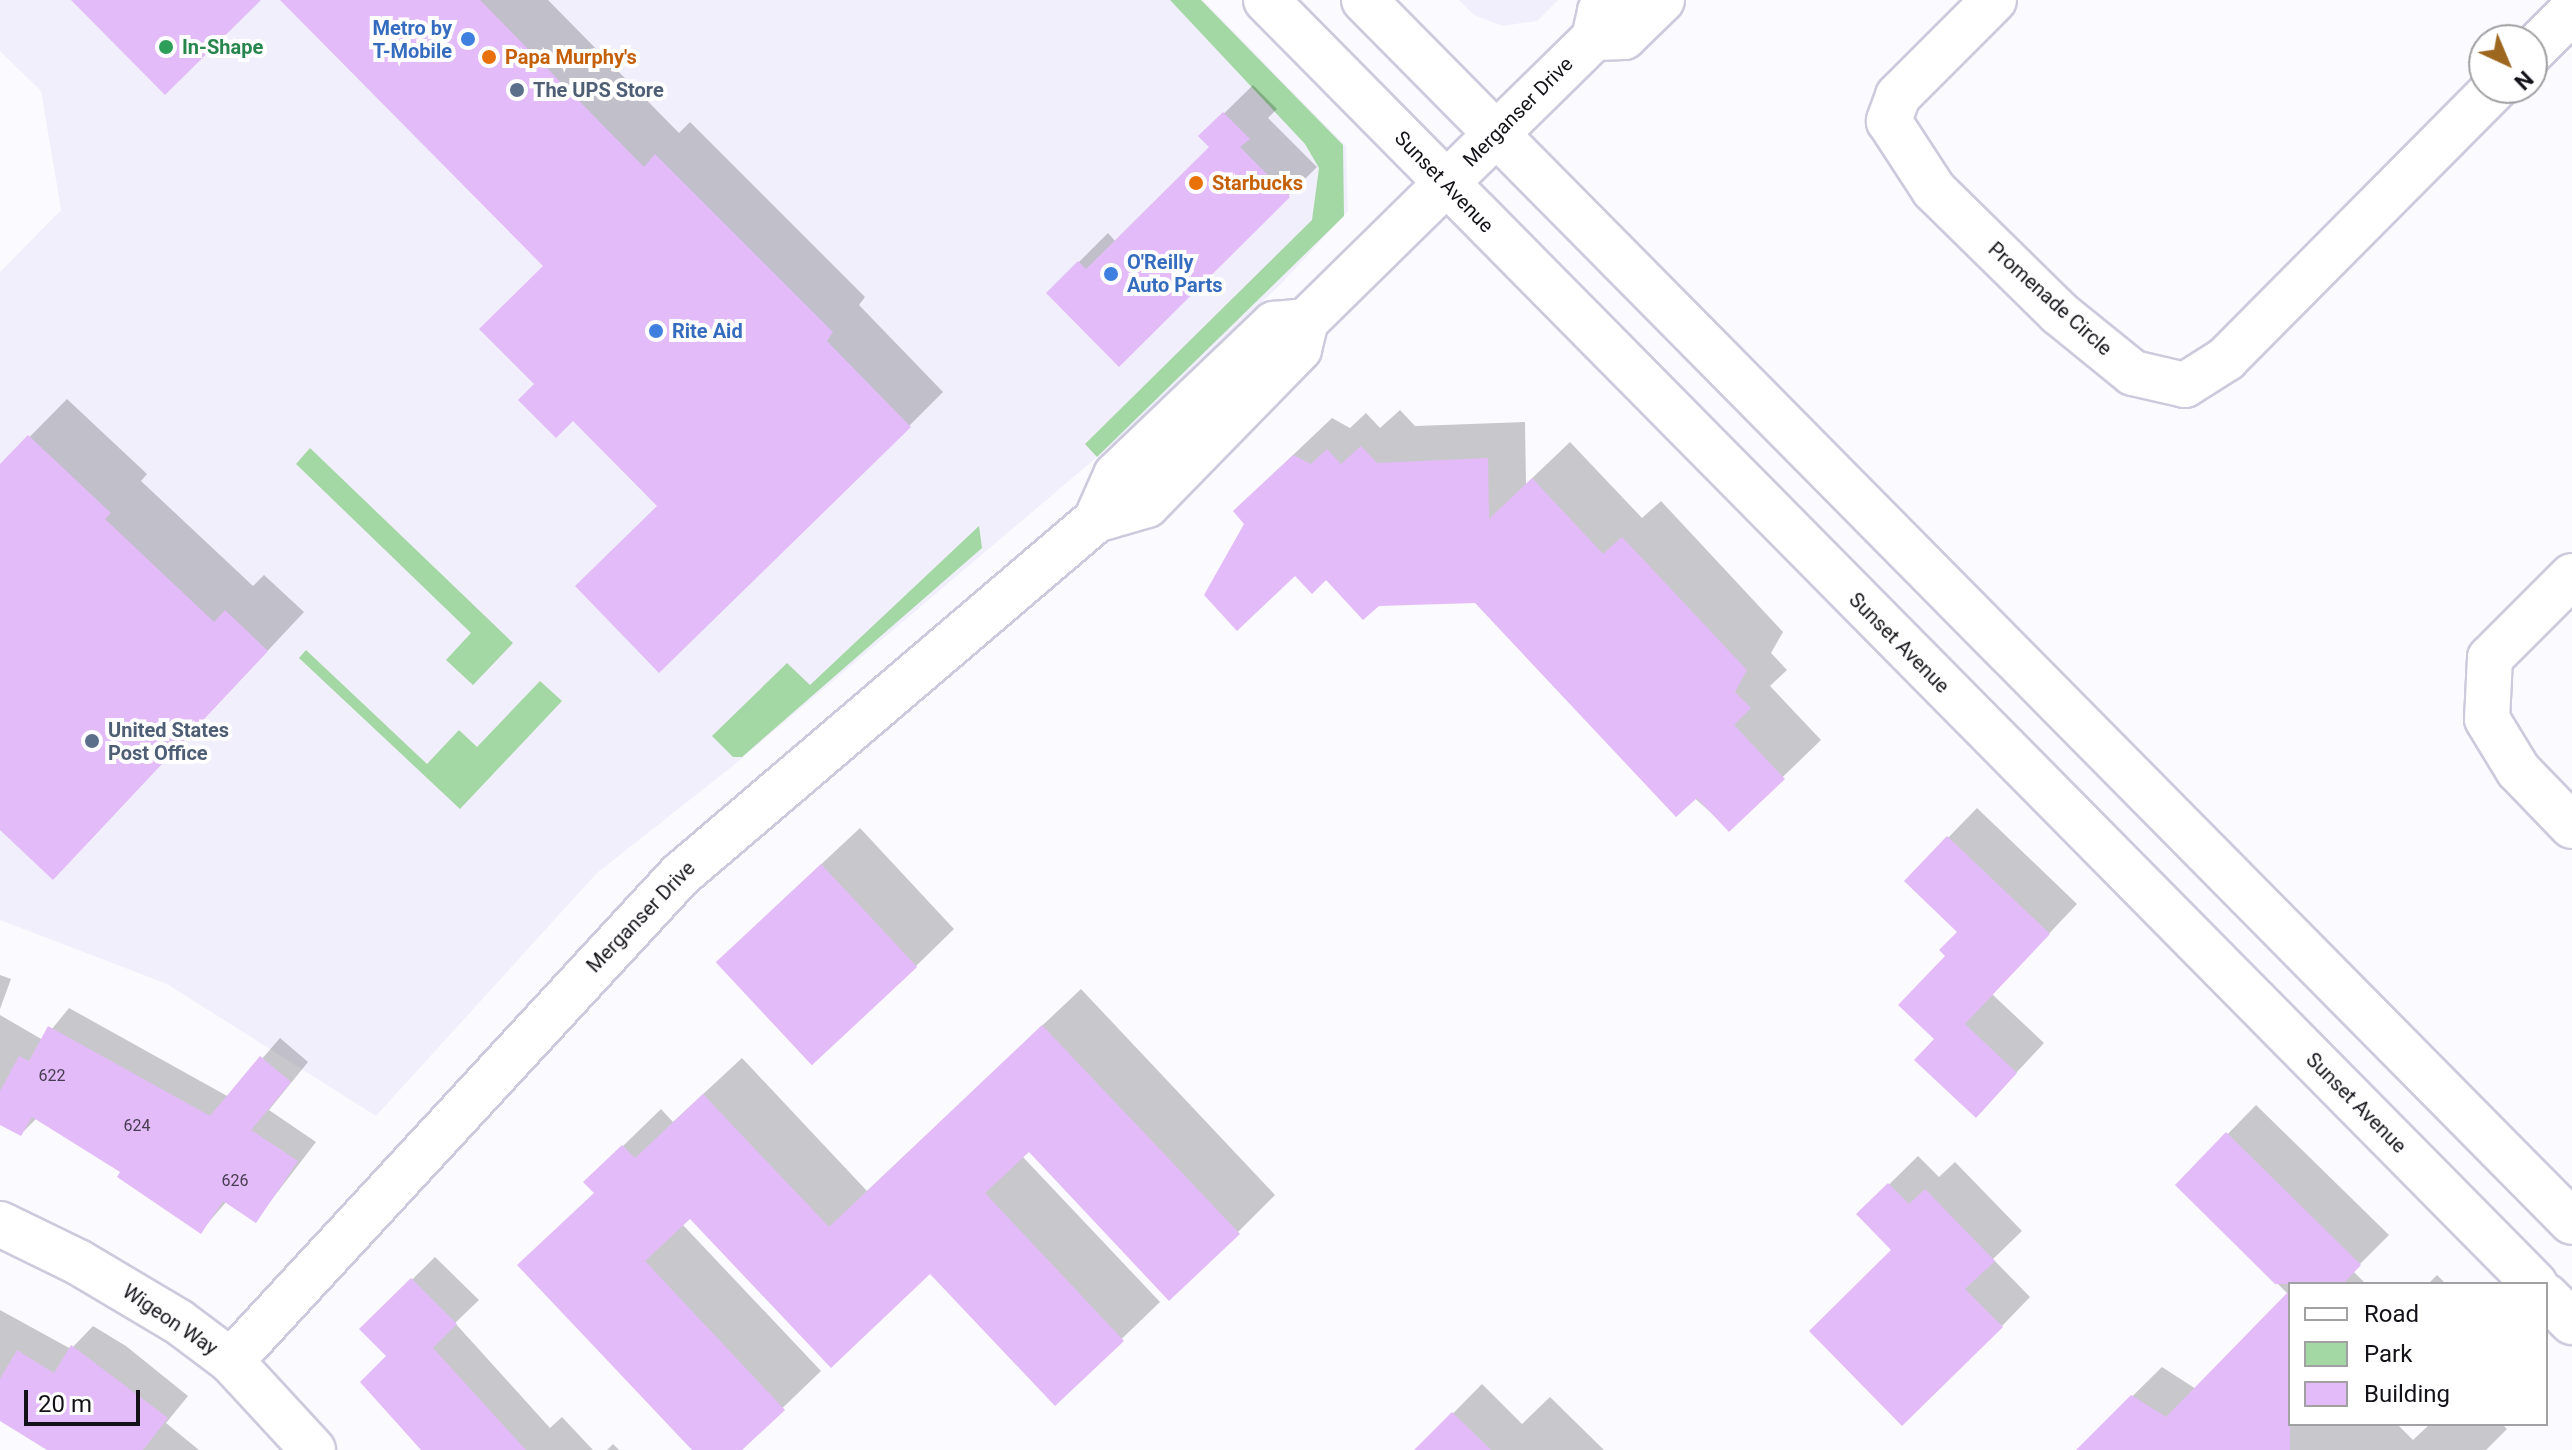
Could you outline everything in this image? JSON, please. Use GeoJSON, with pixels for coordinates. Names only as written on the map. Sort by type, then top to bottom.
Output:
{"type":"FeatureCollection","features":[{"type":"Feature","properties":{"kind":"street","name":"Sunset Avenue"},"geometry":{"type":"LineString","coordinates":[[1266,0],[2533,1282]]}},
{"type":"Feature","properties":{"kind":"street"},"geometry":{"type":"LineString","coordinates":[[1364,0],[2572,1222]]}},
{"type":"Feature","properties":{"kind":"street","name":"Merganser Drive"},"geometry":{"type":"LineString","coordinates":[[231,1361],[680,875],[1096,520],[1116,475],[1274,324],[1306,321],[1497,133],[1602,19],[1624,37],[1662,0]]}},
{"type":"Feature","properties":{"kind":"street","name":"Promenade Circle"},"geometry":{"type":"LineString","coordinates":[[1994,0],[1898,96],[1889,121],[1934,190],[2059,313],[2133,373],[2185,385],[2226,359],[2479,104]]}},
{"type":"Feature","properties":{"kind":"street"},"geometry":{"type":"LineString","coordinates":[[2548,35],[2572,11]]}},
{"type":"Feature","properties":{"kind":"street"},"geometry":{"type":"LineString","coordinates":[[2572,576],[2490,658],[2487,719],[2518,770],[2572,826]]}},
{"type":"Feature","properties":{"kind":"street","name":"Wigeon Way"},"geometry":{"type":"LineString","coordinates":[[0,1224],[78,1262],[179,1322],[231,1361],[313,1450]]}},
{"type":"Feature","properties":{"kind":"street"},"geometry":{"type":"LineString","coordinates":[[2548,1298],[2572,1322]]}},
{"type":"Feature","properties":{"kind":"shaded area"},"geometry":{"type":"Polygon","coordinates":[[[0,0],[1203,0],[1346,146],[1348,211],[1283,282],[1116,441],[734,765],[597,873],[376,1116],[167,984],[0,920],[0,272],[61,210],[41,91],[0,51],[0,0]]]}},
{"type":"Feature","properties":{"kind":"shaded area"},"geometry":{"type":"Polygon","coordinates":[[[1459,0],[1558,0],[1537,21],[1503,26],[1474,15],[1459,0]]]}},
{"type":"Feature","properties":{"kind":"green space"},"geometry":{"type":"Polygon","coordinates":[[[1170,0],[1201,0],[1343,145],[1344,216],[1097,457],[1085,444],[1312,220],[1319,168],[1305,144],[1170,0]]]}},
{"type":"Feature","properties":{"kind":"green space"},"geometry":{"type":"Polygon","coordinates":[[[310,448],[513,643],[473,685],[446,660],[471,633],[296,464],[310,448]]]}},
{"type":"Feature","properties":{"kind":"green space"},"geometry":{"type":"Polygon","coordinates":[[[979,526],[982,548],[742,757],[733,757],[712,736],[787,663],[810,685],[979,526]]]}},
{"type":"Feature","properties":{"kind":"green space"},"geometry":{"type":"Polygon","coordinates":[[[306,650],[427,764],[459,730],[477,747],[540,681],[562,701],[460,809],[299,658],[306,650]]]}},
{"type":"Feature","properties":{"kind":"building","name":"In-Shape"},"geometry":{"type":"Polygon","coordinates":[[[71,0],[261,0],[165,95],[71,0]]]}},
{"type":"Feature","properties":{"kind":"building"},"geometry":{"type":"Polygon","coordinates":[[[280,0],[480,0],[644,167],[655,154],[833,332],[827,341],[911,427],[659,673],[575,586],[657,506],[573,421],[556,438],[518,400],[534,384],[479,329],[543,266],[280,0]]]}},
{"type":"Feature","properties":{"kind":"building"},"geometry":{"type":"Polygon","coordinates":[[[1223,112],[1250,139],[1240,147],[1290,197],[1119,367],[1046,293],[1078,261],[1086,269],[1209,147],[1198,136],[1223,112]]]}},
{"type":"Feature","properties":{"kind":"building","name":"United States Post Office"},"geometry":{"type":"Polygon","coordinates":[[[28,435],[111,513],[105,519],[214,622],[225,610],[268,651],[53,880],[0,830],[0,464],[28,435]]]}},
{"type":"Feature","properties":{"kind":"building"},"geometry":{"type":"Polygon","coordinates":[[[1361,446],[1377,463],[1488,458],[1489,519],[1532,478],[1603,554],[1622,537],[1747,670],[1735,692],[1751,708],[1734,725],[1785,779],[1729,832],[1697,798],[1676,817],[1475,603],[1379,606],[1363,620],[1326,580],[1312,594],[1295,576],[1237,631],[1204,595],[1244,524],[1233,511],[1293,455],[1311,464],[1327,449],[1341,464],[1361,446]]]}},
{"type":"Feature","properties":{"kind":"building"},"geometry":{"type":"Polygon","coordinates":[[[1947,836],[2050,934],[1965,1024],[2017,1073],[1976,1118],[1914,1060],[1934,1039],[1898,1005],[1945,956],[1939,950],[1957,932],[1904,881],[1947,836]]]}},
{"type":"Feature","properties":{"kind":"building"},"geometry":{"type":"Polygon","coordinates":[[[821,864],[917,967],[812,1065],[716,962],[821,864]]]}},
{"type":"Feature","properties":{"kind":"building"},"geometry":{"type":"Polygon","coordinates":[[[1042,1025],[1240,1234],[1169,1301],[1029,1152],[985,1193],[1124,1341],[1055,1406],[930,1274],[831,1368],[690,1219],[645,1261],[785,1410],[742,1450],[692,1450],[517,1265],[594,1193],[583,1182],[622,1145],[635,1158],[703,1094],[829,1227],[1042,1025]]]}},
{"type":"Feature","properties":{"kind":"building"},"geometry":{"type":"Polygon","coordinates":[[[48,1026],[210,1116],[260,1056],[291,1082],[251,1130],[298,1161],[256,1223],[223,1201],[201,1234],[117,1177],[120,1172],[32,1117],[21,1136],[0,1125],[0,1091],[19,1056],[29,1061],[48,1026]]]}},
{"type":"Feature","properties":{"kind":"building"},"geometry":{"type":"Polygon","coordinates":[[[2226,1132],[2361,1265],[2345,1282],[2275,1284],[2175,1185],[2226,1132]]]}},
{"type":"Feature","properties":{"kind":"building"},"geometry":{"type":"Polygon","coordinates":[[[1888,1183],[1909,1204],[1925,1189],[1995,1261],[1965,1289],[2003,1327],[1902,1426],[1809,1331],[1891,1250],[1856,1214],[1888,1183]]]}},
{"type":"Feature","properties":{"kind":"building"},"geometry":{"type":"Polygon","coordinates":[[[411,1278],[457,1324],[433,1348],[526,1450],[421,1450],[360,1382],[386,1356],[359,1329],[411,1278]]]}},
{"type":"Feature","properties":{"kind":"building"},"geometry":{"type":"Polygon","coordinates":[[[2288,1292],[2290,1450],[2076,1450],[2131,1395],[2166,1417],[2288,1292]]]}},
{"type":"Feature","properties":{"kind":"building"},"geometry":{"type":"Polygon","coordinates":[[[71,1345],[168,1418],[143,1450],[47,1450],[0,1421],[0,1379],[17,1350],[54,1373],[71,1345]]]}},
{"type":"Feature","properties":{"kind":"building"},"geometry":{"type":"Polygon","coordinates":[[[1452,1412],[1491,1450],[1414,1450],[1452,1412]]]}},
{"type":"Feature","properties":{"kind":"place","name":"Metro by T-Mobile"},"geometry":{"type":"Point","coordinates":[468,39]}},
{"type":"Feature","properties":{"kind":"place","name":"In-Shape"},"geometry":{"type":"Point","coordinates":[166,47]}},
{"type":"Feature","properties":{"kind":"place","name":"Papa Murphy's"},"geometry":{"type":"Point","coordinates":[489,57]}},
{"type":"Feature","properties":{"kind":"place","name":"The UPS Store"},"geometry":{"type":"Point","coordinates":[517,90]}},
{"type":"Feature","properties":{"kind":"place","name":"Starbucks"},"geometry":{"type":"Point","coordinates":[1196,183]}},
{"type":"Feature","properties":{"kind":"place","name":"O'Reilly Auto Parts"},"geometry":{"type":"Point","coordinates":[1111,274]}},
{"type":"Feature","properties":{"kind":"place","name":"Rite Aid"},"geometry":{"type":"Point","coordinates":[656,331]}},
{"type":"Feature","properties":{"kind":"place","name":"United States Post Office"},"geometry":{"type":"Point","coordinates":[92,741]}}]}
